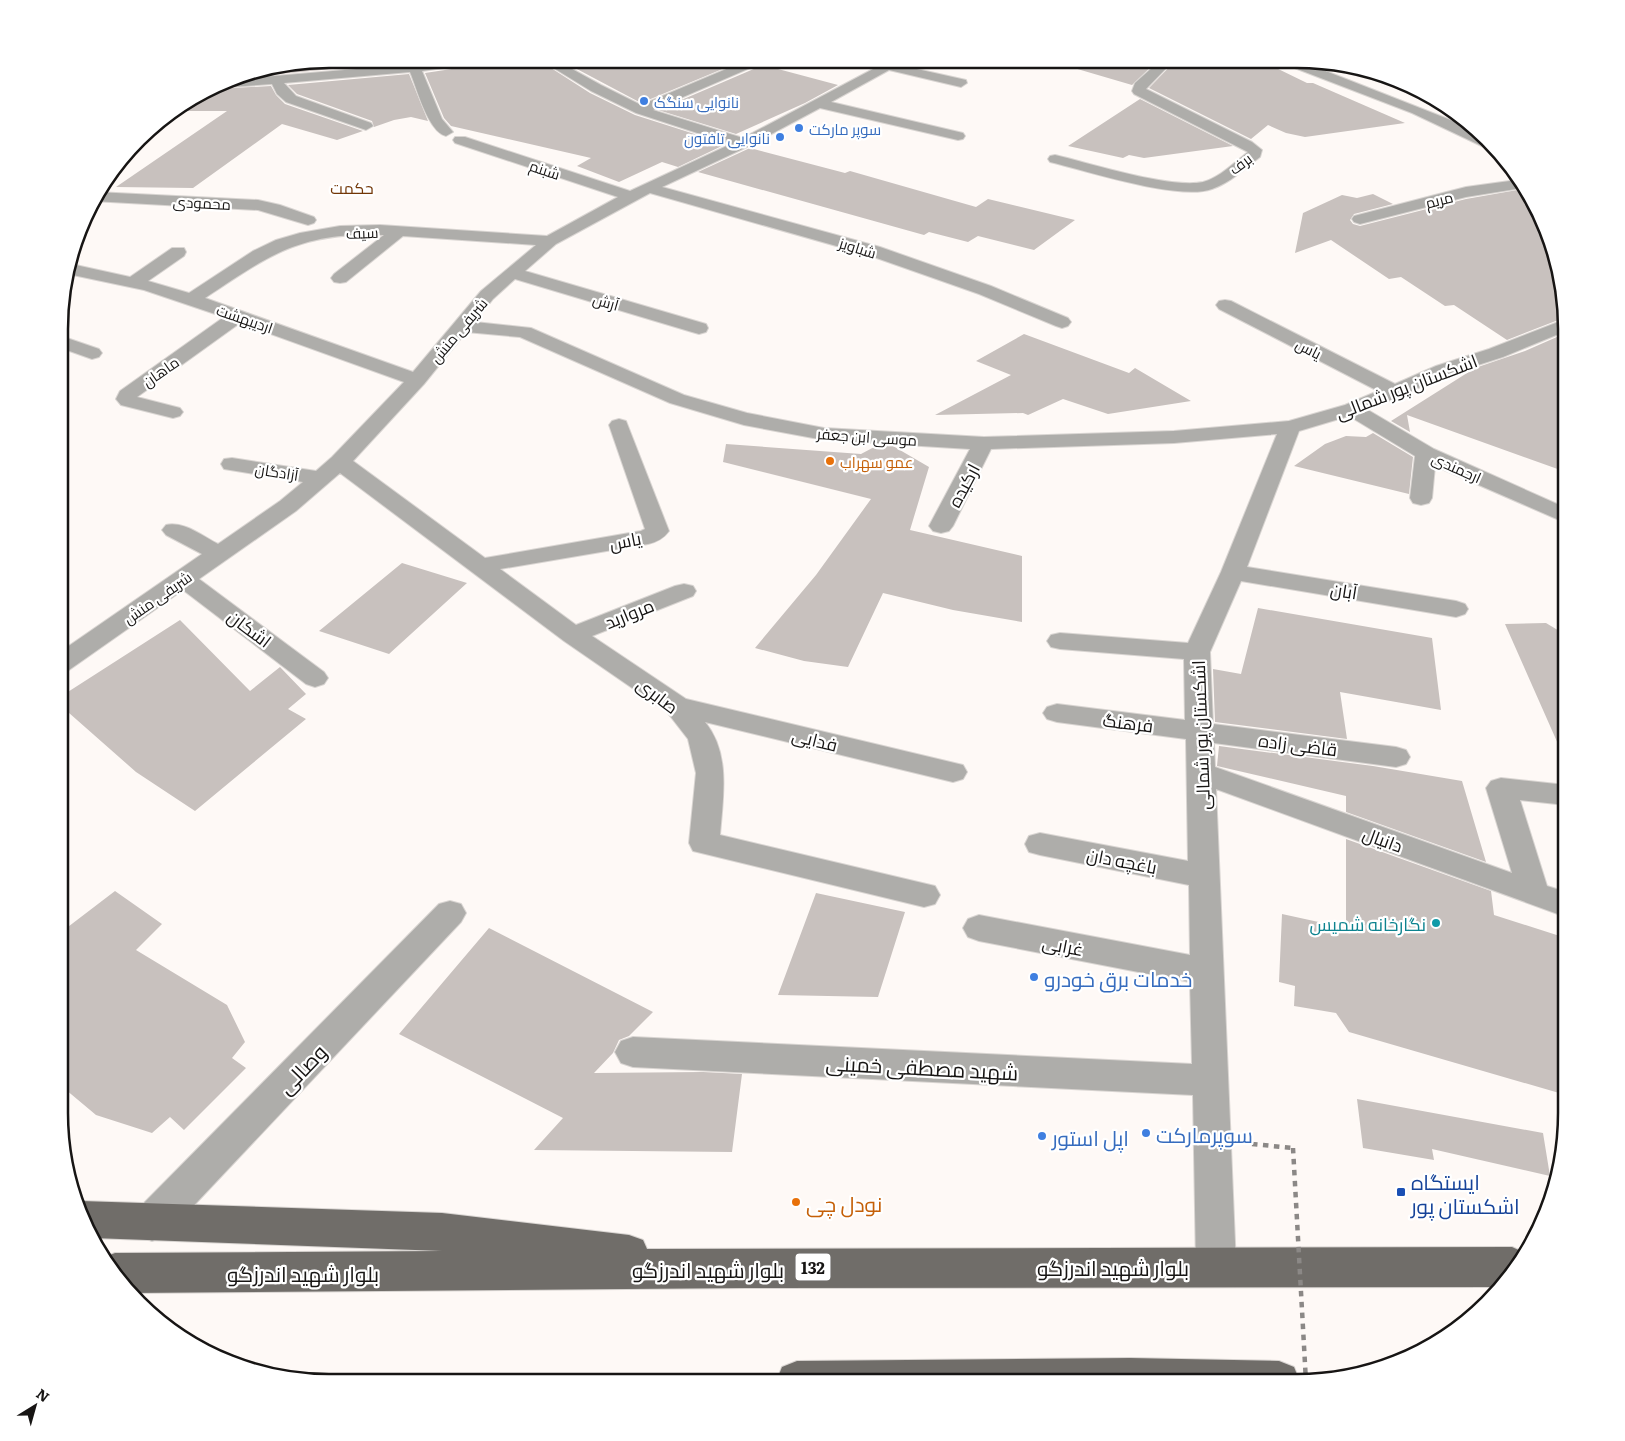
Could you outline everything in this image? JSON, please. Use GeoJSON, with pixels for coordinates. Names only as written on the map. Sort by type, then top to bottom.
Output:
{"type":"FeatureCollection","features":[{"type":"Feature","properties":{"kind":"main road"},"geometry":{"type":"LineString","coordinates":[[90,1219],[442,1232],[745,1268]]}},
{"type":"Feature","properties":{"kind":"main road","name":"بلوار شهید اندرزگو"},"geometry":{"type":"LineString","coordinates":[[123,1273],[745,1268],[1507,1267]]}},
{"type":"Feature","properties":{"kind":"street"},"geometry":{"type":"LineString","coordinates":[[314,68],[317,78]]}},
{"type":"Feature","properties":{"kind":"street"},"geometry":{"type":"LineString","coordinates":[[237,84],[317,78],[369,68]]}},
{"type":"Feature","properties":{"kind":"street"},"geometry":{"type":"LineString","coordinates":[[415,68],[436,120],[446,132]]}},
{"type":"Feature","properties":{"kind":"street"},"geometry":{"type":"LineString","coordinates":[[561,68],[602,92],[641,110],[744,143]]}},
{"type":"Feature","properties":{"kind":"street"},"geometry":{"type":"LineString","coordinates":[[641,110],[739,68]]}},
{"type":"Feature","properties":{"kind":"street","name":"شریفی منش"},"geometry":{"type":"LineString","coordinates":[[68,659],[288,506],[340,462],[417,380],[487,295],[550,240],[631,196],[744,143],[883,68]]}},
{"type":"Feature","properties":{"kind":"street"},"geometry":{"type":"LineString","coordinates":[[896,68],[961,83]]}},
{"type":"Feature","properties":{"kind":"street","name":"برف"},"geometry":{"type":"LineString","coordinates":[[1055,159],[1171,186],[1194,188],[1209,186],[1255,154],[1255,150],[1247,145],[1139,91],[1140,86],[1159,68]]}},
{"type":"Feature","properties":{"kind":"street"},"geometry":{"type":"LineString","coordinates":[[1306,68],[1471,134]]}},
{"type":"Feature","properties":{"kind":"street"},"geometry":{"type":"LineString","coordinates":[[277,82],[282,91],[291,99],[366,126]]}},
{"type":"Feature","properties":{"kind":"street"},"geometry":{"type":"LineString","coordinates":[[818,103],[958,136]]}},
{"type":"Feature","properties":{"kind":"street","name":"شبنم"},"geometry":{"type":"LineString","coordinates":[[460,140],[631,196]]}},
{"type":"Feature","properties":{"kind":"street","name":"مریم"},"geometry":{"type":"LineString","coordinates":[[1360,219],[1466,192],[1514,185]]}},
{"type":"Feature","properties":{"kind":"street","name":"شباویز"},"geometry":{"type":"LineString","coordinates":[[649,188],[874,251],[984,290],[1062,322]]}},
{"type":"Feature","properties":{"kind":"street","name":"محمودی"},"geometry":{"type":"LineString","coordinates":[[102,197],[258,205],[274,208],[308,220]]}},
{"type":"Feature","properties":{"kind":"street","name":"سیف"},"geometry":{"type":"LineString","coordinates":[[191,300],[272,248],[284,243],[322,234],[356,231],[399,231],[550,240]]}},
{"type":"Feature","properties":{"kind":"street"},"geometry":{"type":"LineString","coordinates":[[340,278],[399,231]]}},
{"type":"Feature","properties":{"kind":"street"},"geometry":{"type":"LineString","coordinates":[[132,283],[178,252]]}},
{"type":"Feature","properties":{"kind":"street","name":"اردیبهشت"},"geometry":{"type":"LineString","coordinates":[[74,270],[132,283],[191,300],[417,380]]}},
{"type":"Feature","properties":{"kind":"street","name":"آرش"},"geometry":{"type":"LineString","coordinates":[[512,273],[699,328]]}},
{"type":"Feature","properties":{"kind":"street","name":"یاس"},"geometry":{"type":"LineString","coordinates":[[1225,305],[1394,391]]}},
{"type":"Feature","properties":{"kind":"street","name":"ماهان"},"geometry":{"type":"LineString","coordinates":[[173,412],[128,401],[127,394],[237,316]]}},
{"type":"Feature","properties":{"kind":"street","name":"موسی ابن جعفر"},"geometry":{"type":"LineString","coordinates":[[462,326],[524,332],[677,399],[744,419],[824,434],[984,443],[1174,437],[1290,427]]}},
{"type":"Feature","properties":{"kind":"street","name":"اشکستان پور شمالی"},"geometry":{"type":"LineString","coordinates":[[1216,1266],[1197,652],[1232,572],[1290,427],[1352,409],[1443,370],[1496,353],[1558,327]]}},
{"type":"Feature","properties":{"kind":"street"},"geometry":{"type":"LineString","coordinates":[[68,344],[92,353]]}},
{"type":"Feature","properties":{"kind":"street","name":"ارجمندی"},"geometry":{"type":"LineString","coordinates":[[1352,409],[1426,454],[1558,512]]}},
{"type":"Feature","properties":{"kind":"street","name":"یاس"},"geometry":{"type":"LineString","coordinates":[[479,566],[648,536],[657,532],[619,425]]}},
{"type":"Feature","properties":{"kind":"street","name":"ارکیده"},"geometry":{"type":"LineString","coordinates":[[941,526],[984,443]]}},
{"type":"Feature","properties":{"kind":"street"},"geometry":{"type":"LineString","coordinates":[[1421,498],[1426,454]]}},
{"type":"Feature","properties":{"kind":"street","name":"صابری"},"geometry":{"type":"LineString","coordinates":[[340,462],[573,635],[677,706],[702,737],[710,773],[704,843],[924,895]]}},
{"type":"Feature","properties":{"kind":"street","name":"آزادگان"},"geometry":{"type":"LineString","coordinates":[[232,464],[321,478]]}},
{"type":"Feature","properties":{"kind":"street"},"geometry":{"type":"LineString","coordinates":[[174,530],[219,554]]}},
{"type":"Feature","properties":{"kind":"street","name":"آبان"},"geometry":{"type":"LineString","coordinates":[[1232,572],[1456,609]]}},
{"type":"Feature","properties":{"kind":"street","name":"اشکان"},"geometry":{"type":"LineString","coordinates":[[184,579],[315,678]]}},
{"type":"Feature","properties":{"kind":"street","name":"مروارید"},"geometry":{"type":"LineString","coordinates":[[573,635],[684,591]]}},
{"type":"Feature","properties":{"kind":"street"},"geometry":{"type":"LineString","coordinates":[[1060,642],[1197,652]]}},
{"type":"Feature","properties":{"kind":"street","name":"فدایی"},"geometry":{"type":"LineString","coordinates":[[677,706],[952,772]]}},
{"type":"Feature","properties":{"kind":"street","name":"فرهنگ"},"geometry":{"type":"LineString","coordinates":[[1057,713],[1199,731]]}},
{"type":"Feature","properties":{"kind":"street","name":"قاضی زاده"},"geometry":{"type":"LineString","coordinates":[[1199,731],[1396,757]]}},
{"type":"Feature","properties":{"kind":"street","name":"دانیال"},"geometry":{"type":"LineString","coordinates":[[1201,773],[1558,902]]}},
{"type":"Feature","properties":{"kind":"street"},"geometry":{"type":"LineString","coordinates":[[1534,893],[1502,788],[1558,794]]}},
{"type":"Feature","properties":{"kind":"street","name":"باغچه دان"},"geometry":{"type":"LineString","coordinates":[[1040,844],[1204,876]]}},
{"type":"Feature","properties":{"kind":"street","name":"وصالی"},"geometry":{"type":"LineString","coordinates":[[152,1222],[450,913]]}},
{"type":"Feature","properties":{"kind":"street","name":"غرابی"},"geometry":{"type":"LineString","coordinates":[[979,928],[1207,972]]}},
{"type":"Feature","properties":{"kind":"street","name":"شهید مصطفی خمینی"},"geometry":{"type":"LineString","coordinates":[[633,1052],[1210,1080]]}},
{"type":"Feature","properties":{"kind":"path"},"geometry":{"type":"LineString","coordinates":[[1293,1148],[1306,1373]]}},
{"type":"Feature","properties":{"kind":"building"},"geometry":{"type":"Polygon","coordinates":[[[312,68],[342,68],[267,75],[312,68]]]}},
{"type":"Feature","properties":{"kind":"building"},"geometry":{"type":"Polygon","coordinates":[[[458,68],[551,68],[590,93],[635,115],[726,144],[678,167],[662,162],[619,182],[577,166],[591,158],[451,126],[444,118],[425,73],[458,68]]]}},
{"type":"Feature","properties":{"kind":"building"},"geometry":{"type":"Polygon","coordinates":[[[575,68],[725,68],[641,103],[575,68]]]}},
{"type":"Feature","properties":{"kind":"building"},"geometry":{"type":"Polygon","coordinates":[[[756,68],[774,68],[838,85],[805,103],[736,134],[658,110],[756,68]]]}},
{"type":"Feature","properties":{"kind":"building"},"geometry":{"type":"Polygon","coordinates":[[[1074,68],[1150,68],[1132,85],[1074,68]]]}},
{"type":"Feature","properties":{"kind":"building"},"geometry":{"type":"Polygon","coordinates":[[[1168,68],[1276,68],[1307,83],[1313,83],[1405,123],[1305,137],[1286,133],[1268,125],[1251,139],[1149,88],[1168,68]]]}},
{"type":"Feature","properties":{"kind":"building"},"geometry":{"type":"Polygon","coordinates":[[[409,74],[428,121],[411,117],[394,120],[374,127],[372,121],[297,94],[288,85],[409,74]]]}},
{"type":"Feature","properties":{"kind":"building"},"geometry":{"type":"Polygon","coordinates":[[[271,86],[276,95],[285,104],[363,131],[337,140],[282,124],[193,188],[116,187],[227,111],[185,111],[198,102],[226,88],[271,86]]]}},
{"type":"Feature","properties":{"kind":"building"},"geometry":{"type":"Polygon","coordinates":[[[1140,99],[1233,146],[1144,158],[1129,155],[1123,158],[1068,146],[1140,99]]]}},
{"type":"Feature","properties":{"kind":"building"},"geometry":{"type":"Polygon","coordinates":[[[750,148],[845,173],[850,171],[976,207],[988,199],[1075,220],[1034,250],[978,236],[968,242],[929,232],[924,235],[698,172],[750,148]]]}},
{"type":"Feature","properties":{"kind":"building"},"geometry":{"type":"Polygon","coordinates":[[[1517,190],[1531,213],[1549,261],[1557,320],[1507,340],[1454,305],[1445,306],[1401,277],[1389,279],[1331,240],[1295,253],[1303,213],[1342,195],[1357,198],[1373,194],[1393,204],[1354,214],[1350,220],[1353,224],[1360,226],[1466,199],[1517,190]]]}},
{"type":"Feature","properties":{"kind":"building"},"geometry":{"type":"Polygon","coordinates":[[[1024,334],[1129,373],[1135,368],[1191,401],[1108,414],[1063,399],[1028,415],[1023,413],[935,415],[1011,375],[976,361],[1024,334]]]}},
{"type":"Feature","properties":{"kind":"building"},"geometry":{"type":"Polygon","coordinates":[[[1558,337],[1558,469],[1407,415],[1410,432],[1391,421],[1475,368],[1525,351],[1558,337]]]}},
{"type":"Feature","properties":{"kind":"building"},"geometry":{"type":"Polygon","coordinates":[[[1373,433],[1413,457],[1409,494],[1294,466],[1325,444],[1346,436],[1366,437],[1373,433]]]}},
{"type":"Feature","properties":{"kind":"building"},"geometry":{"type":"Polygon","coordinates":[[[726,444],[861,454],[878,445],[893,446],[929,467],[910,530],[1022,556],[1022,622],[953,610],[883,593],[848,667],[804,661],[755,648],[816,575],[871,499],[723,462],[726,444]]]}},
{"type":"Feature","properties":{"kind":"building"},"geometry":{"type":"Polygon","coordinates":[[[402,563],[467,583],[389,654],[319,631],[402,563]]]}},
{"type":"Feature","properties":{"kind":"building"},"geometry":{"type":"Polygon","coordinates":[[[1258,608],[1432,638],[1441,710],[1340,692],[1347,739],[1215,722],[1213,669],[1241,674],[1258,608]]]}},
{"type":"Feature","properties":{"kind":"building"},"geometry":{"type":"Polygon","coordinates":[[[180,620],[250,691],[280,667],[306,694],[288,709],[306,719],[195,811],[136,772],[68,712],[68,692],[180,620]]]}},
{"type":"Feature","properties":{"kind":"building"},"geometry":{"type":"Polygon","coordinates":[[[1546,623],[1558,630],[1558,744],[1505,624],[1546,623]]]}},
{"type":"Feature","properties":{"kind":"building"},"geometry":{"type":"Polygon","coordinates":[[[1219,746],[1373,766],[1462,781],[1486,862],[1346,812],[1346,796],[1217,766],[1219,746]]]}},
{"type":"Feature","properties":{"kind":"building"},"geometry":{"type":"Polygon","coordinates":[[[1346,839],[1491,891],[1494,915],[1558,935],[1558,1093],[1349,1032],[1336,1013],[1294,1006],[1295,986],[1279,982],[1282,914],[1346,928],[1346,839]]]}},
{"type":"Feature","properties":{"kind":"building"},"geometry":{"type":"Polygon","coordinates":[[[115,891],[162,924],[136,950],[227,1005],[245,1042],[232,1058],[246,1068],[184,1130],[170,1117],[152,1133],[96,1115],[68,1092],[68,927],[115,891]]]}},
{"type":"Feature","properties":{"kind":"building"},"geometry":{"type":"Polygon","coordinates":[[[816,893],[905,912],[878,997],[778,995],[816,893]]]}},
{"type":"Feature","properties":{"kind":"building"},"geometry":{"type":"Polygon","coordinates":[[[489,928],[653,1012],[629,1036],[619,1040],[613,1053],[594,1073],[703,1072],[742,1074],[732,1152],[534,1150],[563,1118],[399,1034],[489,928]]]}},
{"type":"Feature","properties":{"kind":"building"},"geometry":{"type":"Polygon","coordinates":[[[1357,1099],[1543,1133],[1550,1175],[1432,1149],[1434,1160],[1363,1148],[1357,1099]]]}},
{"type":"Feature","properties":{"kind":"place","name":"نانوایی سنگک"},"geometry":{"type":"Point","coordinates":[644,101]}},
{"type":"Feature","properties":{"kind":"place","name":"سوپر مارکت"},"geometry":{"type":"Point","coordinates":[799,128]}},
{"type":"Feature","properties":{"kind":"place","name":"نانوایی تافتون"},"geometry":{"type":"Point","coordinates":[780,137]}},
{"type":"Feature","properties":{"kind":"place","name":"عمو سهراب"},"geometry":{"type":"Point","coordinates":[830,461]}},
{"type":"Feature","properties":{"kind":"place","name":"نگارخانه شمیس"},"geometry":{"type":"Point","coordinates":[1436,923]}},
{"type":"Feature","properties":{"kind":"place","name":"خدمات برق خودرو"},"geometry":{"type":"Point","coordinates":[1034,977]}},
{"type":"Feature","properties":{"kind":"place","name":"سوپرمارکت"},"geometry":{"type":"Point","coordinates":[1146,1133]}},
{"type":"Feature","properties":{"kind":"place","name":"اپل استور"},"geometry":{"type":"Point","coordinates":[1042,1136]}},
{"type":"Feature","properties":{"kind":"place","name":"ایستگاه اشکستان پور"},"geometry":{"type":"Point","coordinates":[1401,1192]}},
{"type":"Feature","properties":{"kind":"place","name":"نودل چی"},"geometry":{"type":"Point","coordinates":[796,1202]}},
{"type":"Feature","properties":{"kind":"district","name":"حکمت"},"geometry":{"type":"Point","coordinates":[352,187]}}]}
